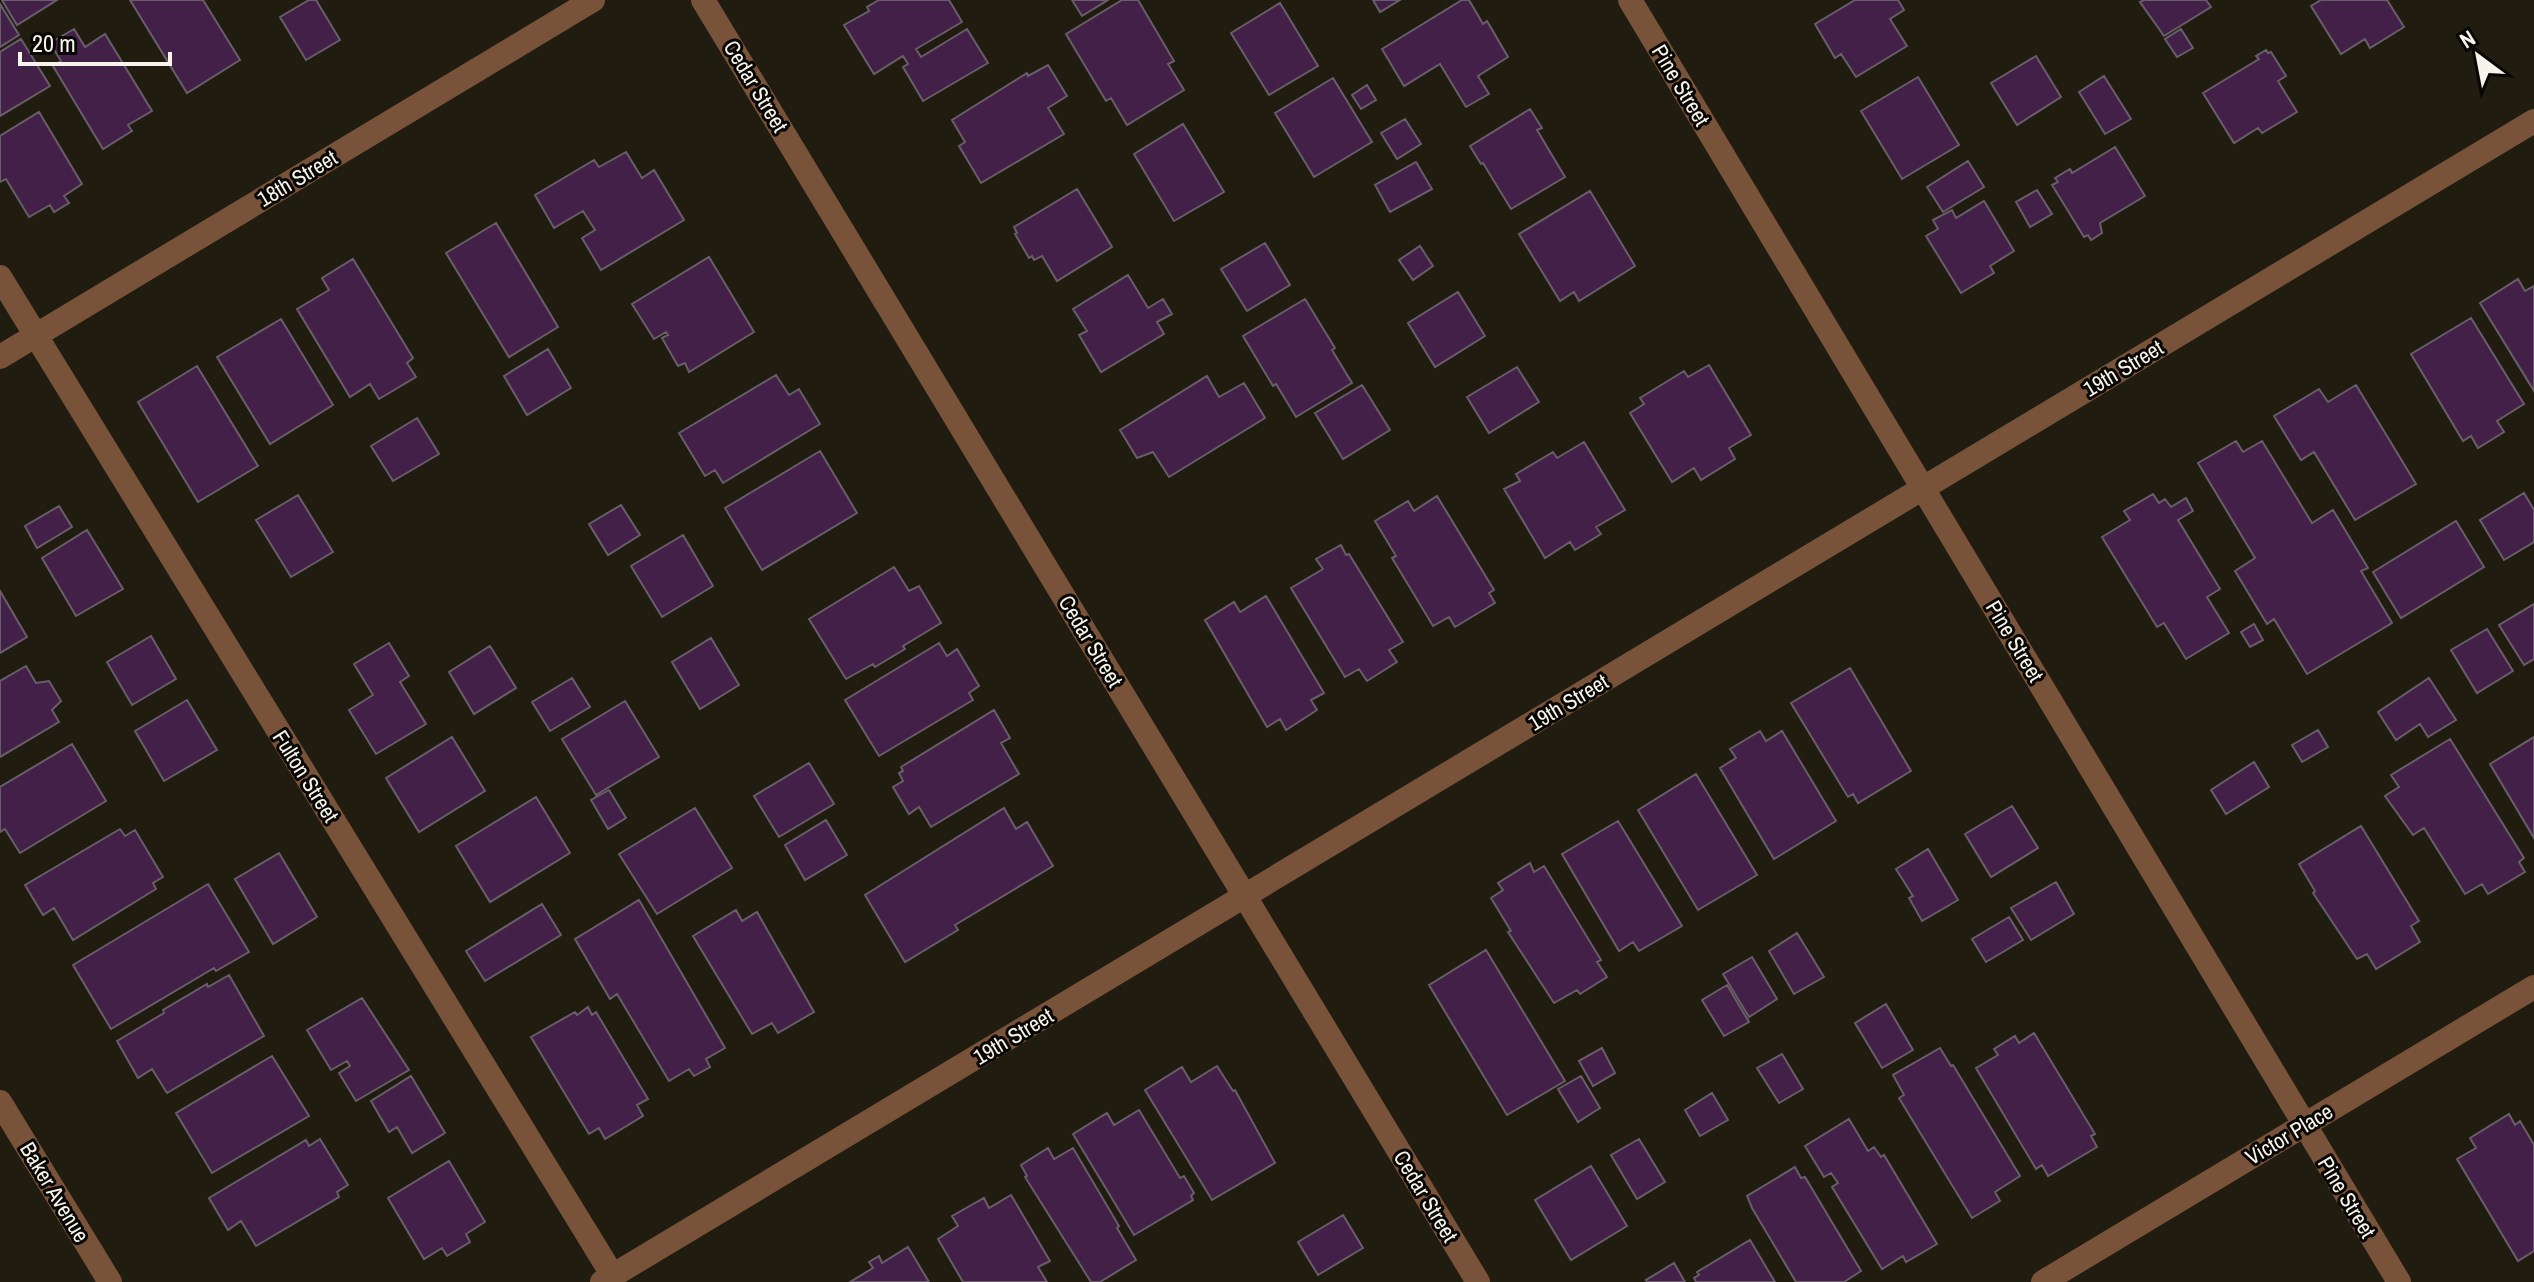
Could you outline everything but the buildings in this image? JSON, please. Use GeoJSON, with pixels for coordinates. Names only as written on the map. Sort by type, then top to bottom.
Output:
{"type":"FeatureCollection","features":[{"type":"Feature","properties":{"kind":"street","name":"18th Street"},"geometry":{"type":"LineString","coordinates":[[0,357],[593,0]]}},
{"type":"Feature","properties":{"kind":"street","name":"Cedar Street"},"geometry":{"type":"LineString","coordinates":[[703,0],[1478,1282]]}},
{"type":"Feature","properties":{"kind":"street","name":"Pine Street"},"geometry":{"type":"LineString","coordinates":[[1630,0],[2399,1282]]}},
{"type":"Feature","properties":{"kind":"street","name":"19th Street"},"geometry":{"type":"LineString","coordinates":[[607,1279],[2534,121]]}},
{"type":"Feature","properties":{"kind":"street","name":"Fulton Street"},"geometry":{"type":"LineString","coordinates":[[0,277],[607,1279]]}},
{"type":"Feature","properties":{"kind":"street","name":"Victor Place"},"geometry":{"type":"LineString","coordinates":[[2043,1282],[2534,987]]}},
{"type":"Feature","properties":{"kind":"street","name":"Baker Avenue"},"geometry":{"type":"LineString","coordinates":[[0,1102],[110,1282]]}}]}
